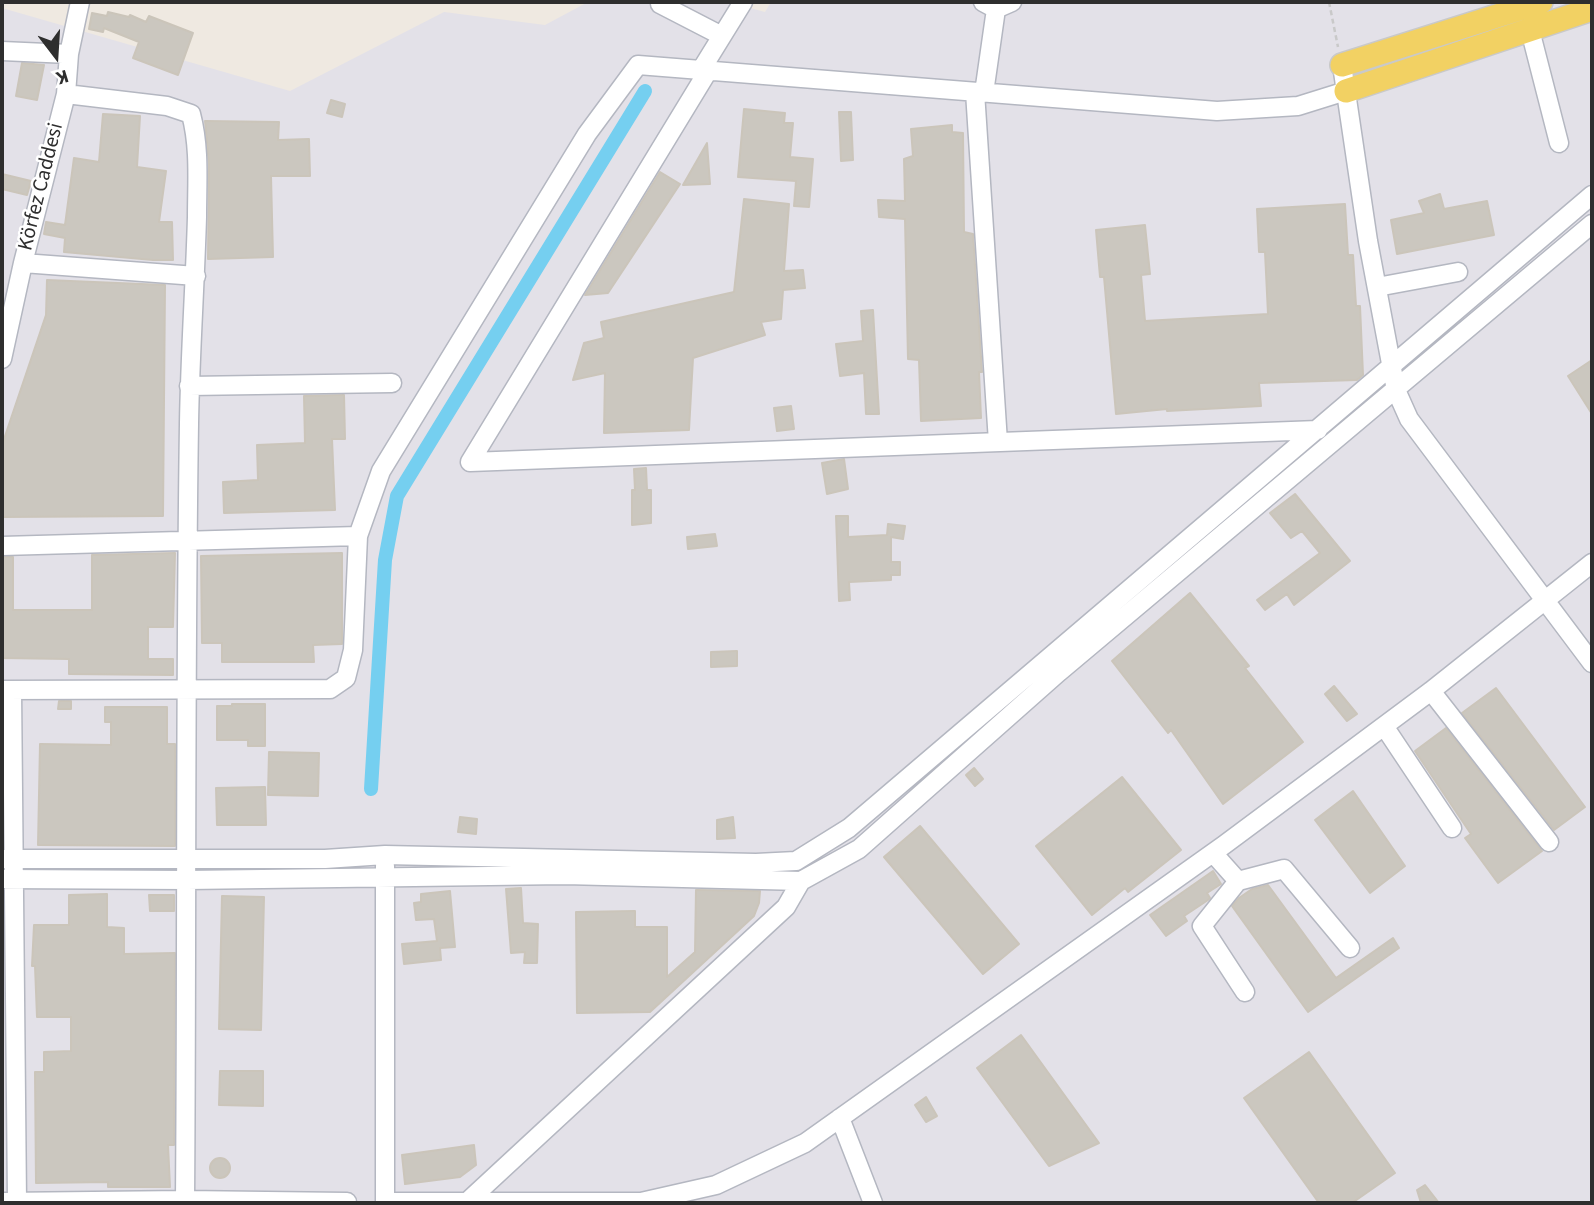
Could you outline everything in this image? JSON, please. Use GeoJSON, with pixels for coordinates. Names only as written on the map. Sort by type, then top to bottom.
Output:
{"type":"FeatureCollection","features":[{"type":"Feature","properties":{"kind":"main road"},"geometry":{"type":"LineString","coordinates":[[1342,65],[1541,2]]}},
{"type":"Feature","properties":{"kind":"main road"},"geometry":{"type":"LineString","coordinates":[[1346,91],[1592,9]]}},
{"type":"Feature","properties":{"kind":"street","name":"Körfez Caddesi"},"geometry":{"type":"LineString","coordinates":[[2,359],[23,263],[66,94],[69,54],[80,2]]}},
{"type":"Feature","properties":{"kind":"street"},"geometry":{"type":"LineString","coordinates":[[743,2],[470,462],[1315,429],[1341,437]]}},
{"type":"Feature","properties":{"kind":"street"},"geometry":{"type":"LineString","coordinates":[[661,3],[722,36]]}},
{"type":"Feature","properties":{"kind":"street"},"geometry":{"type":"LineString","coordinates":[[997,4],[979,92],[998,442]]}},
{"type":"Feature","properties":{"kind":"street"},"geometry":{"type":"LineString","coordinates":[[1530,30],[1559,143]]}},
{"type":"Feature","properties":{"kind":"street"},"geometry":{"type":"LineString","coordinates":[[2,51],[69,54]]}},
{"type":"Feature","properties":{"kind":"street"},"geometry":{"type":"LineString","coordinates":[[347,1202],[9,1202],[7,690],[330,689],[346,678],[352,650],[358,536],[381,471],[587,134],[638,65],[1217,111],[1298,106],[1346,91]]}},
{"type":"Feature","properties":{"kind":"street"},"geometry":{"type":"LineString","coordinates":[[1342,65],[1368,241],[1396,390],[1409,419],[1592,663]]}},
{"type":"Feature","properties":{"kind":"street"},"geometry":{"type":"LineString","coordinates":[[66,94],[167,106],[191,114],[198,138],[189,386],[185,690],[188,860],[185,1200]]}},
{"type":"Feature","properties":{"kind":"street"},"geometry":{"type":"LineString","coordinates":[[8,859],[325,859],[385,855],[756,863],[796,861],[849,828],[1592,195]]}},
{"type":"Feature","properties":{"kind":"street"},"geometry":{"type":"LineString","coordinates":[[8,879],[187,880],[565,875],[801,881],[859,849],[1059,672],[1592,224]]}},
{"type":"Feature","properties":{"kind":"street"},"geometry":{"type":"LineString","coordinates":[[23,263],[195,275]]}},
{"type":"Feature","properties":{"kind":"street"},"geometry":{"type":"LineString","coordinates":[[1377,287],[1458,272]]}},
{"type":"Feature","properties":{"kind":"street"},"geometry":{"type":"LineString","coordinates":[[189,386],[392,383]]}},
{"type":"Feature","properties":{"kind":"street"},"geometry":{"type":"LineString","coordinates":[[2,546],[358,536]]}},
{"type":"Feature","properties":{"kind":"street"},"geometry":{"type":"LineString","coordinates":[[385,855],[385,1203],[641,1202],[706,1196],[716,1185],[805,1143],[1213,853],[1431,691],[1592,563]]}},
{"type":"Feature","properties":{"kind":"street"},"geometry":{"type":"LineString","coordinates":[[1431,691],[1549,842]]}},
{"type":"Feature","properties":{"kind":"street"},"geometry":{"type":"LineString","coordinates":[[1384,726],[1451,828]]}},
{"type":"Feature","properties":{"kind":"street"},"geometry":{"type":"LineString","coordinates":[[1213,853],[1238,881]]}},
{"type":"Feature","properties":{"kind":"street"},"geometry":{"type":"LineString","coordinates":[[1245,992],[1202,926],[1238,881],[1284,869],[1350,948]]}},
{"type":"Feature","properties":{"kind":"street"},"geometry":{"type":"LineString","coordinates":[[467,1202],[786,907],[801,881]]}},
{"type":"Feature","properties":{"kind":"street"},"geometry":{"type":"LineString","coordinates":[[840,1118],[873,1203]]}},
{"type":"Feature","properties":{"kind":"path"},"geometry":{"type":"LineString","coordinates":[[1329,2],[1342,65]]}},
{"type":"Feature","properties":{"kind":"shaded area"},"geometry":{"type":"Polygon","coordinates":[[[588,2],[728,2],[765,12],[771,2],[1592,2],[1592,1203],[2,1203],[2,8],[290,91],[444,12],[545,25],[588,2]]]}},
{"type":"Feature","properties":{"kind":"building"},"geometry":{"type":"Polygon","coordinates":[[[108,12],[129,17],[130,15],[146,22],[149,16],[193,33],[178,75],[133,58],[139,42],[104,28],[103,32],[89,29],[92,13],[107,16],[108,12]]]}},
{"type":"Feature","properties":{"kind":"building"},"geometry":{"type":"Polygon","coordinates":[[[22,63],[44,65],[37,100],[16,96],[22,63]]]}},
{"type":"Feature","properties":{"kind":"building"},"geometry":{"type":"Polygon","coordinates":[[[331,100],[345,104],[342,117],[327,113],[331,100]]]}},
{"type":"Feature","properties":{"kind":"building"},"geometry":{"type":"Polygon","coordinates":[[[744,109],[785,113],[784,123],[793,123],[790,157],[813,159],[809,207],[794,206],[796,181],[738,177],[744,109]]]}},
{"type":"Feature","properties":{"kind":"building"},"geometry":{"type":"Polygon","coordinates":[[[839,112],[851,112],[853,160],[841,161],[839,112]]]}},
{"type":"Feature","properties":{"kind":"building"},"geometry":{"type":"Polygon","coordinates":[[[103,114],[140,116],[137,167],[166,171],[159,222],[172,222],[173,260],[64,252],[65,238],[44,234],[46,222],[65,225],[74,158],[99,162],[103,114]]]}},
{"type":"Feature","properties":{"kind":"building"},"geometry":{"type":"Polygon","coordinates":[[[205,121],[279,122],[278,140],[309,139],[310,176],[271,176],[273,257],[208,259],[209,165],[205,121]]]}},
{"type":"Feature","properties":{"kind":"building"},"geometry":{"type":"Polygon","coordinates":[[[952,125],[952,132],[963,133],[964,232],[973,234],[982,372],[979,372],[981,418],[921,421],[919,360],[908,359],[905,219],[879,217],[878,200],[905,201],[904,159],[913,156],[911,129],[952,125]]]}},
{"type":"Feature","properties":{"kind":"building"},"geometry":{"type":"Polygon","coordinates":[[[707,143],[710,184],[683,185],[707,143]]]}},
{"type":"Feature","properties":{"kind":"building"},"geometry":{"type":"Polygon","coordinates":[[[660,172],[680,184],[608,293],[585,295],[660,172]]]}},
{"type":"Feature","properties":{"kind":"building"},"geometry":{"type":"Polygon","coordinates":[[[2,174],[31,181],[27,195],[2,189],[2,174]]]}},
{"type":"Feature","properties":{"kind":"building"},"geometry":{"type":"Polygon","coordinates":[[[1440,194],[1444,209],[1487,201],[1494,235],[1397,254],[1391,220],[1424,213],[1419,201],[1440,194]]]}},
{"type":"Feature","properties":{"kind":"building"},"geometry":{"type":"Polygon","coordinates":[[[744,199],[789,204],[784,271],[803,270],[805,288],[783,290],[781,319],[761,322],[765,335],[693,358],[689,430],[604,433],[605,373],[573,380],[584,343],[604,338],[601,322],[734,292],[744,199]]]}},
{"type":"Feature","properties":{"kind":"building"},"geometry":{"type":"Polygon","coordinates":[[[1345,204],[1348,255],[1353,255],[1356,306],[1360,306],[1363,375],[1357,380],[1259,383],[1261,406],[1167,409],[1116,414],[1104,277],[1100,277],[1096,230],[1145,225],[1150,274],[1141,275],[1145,321],[1268,314],[1265,252],[1259,252],[1257,209],[1345,204]]]}},
{"type":"Feature","properties":{"kind":"building"},"geometry":{"type":"Polygon","coordinates":[[[47,280],[165,285],[163,516],[2,517],[2,445],[46,315],[47,280]]]}},
{"type":"Feature","properties":{"kind":"building"},"geometry":{"type":"Polygon","coordinates":[[[873,310],[879,414],[866,414],[864,373],[840,376],[836,344],[863,341],[861,311],[873,310]]]}},
{"type":"Feature","properties":{"kind":"building"},"geometry":{"type":"Polygon","coordinates":[[[1592,360],[1592,414],[1568,376],[1592,360]]]}},
{"type":"Feature","properties":{"kind":"building"},"geometry":{"type":"Polygon","coordinates":[[[344,395],[345,439],[332,439],[335,510],[224,513],[223,482],[258,480],[257,445],[305,443],[304,396],[344,395]]]}},
{"type":"Feature","properties":{"kind":"building"},"geometry":{"type":"Polygon","coordinates":[[[791,406],[794,429],[777,431],[774,408],[791,406]]]}},
{"type":"Feature","properties":{"kind":"building"},"geometry":{"type":"Polygon","coordinates":[[[844,459],[848,489],[827,494],[822,463],[844,459]]]}},
{"type":"Feature","properties":{"kind":"building"},"geometry":{"type":"Polygon","coordinates":[[[646,468],[647,490],[651,490],[651,523],[632,525],[634,469],[646,468]]]}},
{"type":"Feature","properties":{"kind":"building"},"geometry":{"type":"Polygon","coordinates":[[[1295,494],[1350,561],[1294,605],[1287,594],[1265,610],[1257,600],[1320,553],[1302,531],[1291,538],[1270,513],[1295,494]]]}},
{"type":"Feature","properties":{"kind":"building"},"geometry":{"type":"Polygon","coordinates":[[[836,516],[848,516],[848,537],[887,535],[888,524],[905,526],[903,539],[891,537],[891,562],[900,562],[900,575],[891,575],[891,580],[849,582],[850,600],[839,601],[836,516]]]}},
{"type":"Feature","properties":{"kind":"building"},"geometry":{"type":"Polygon","coordinates":[[[715,534],[717,546],[688,549],[687,537],[715,534]]]}},
{"type":"Feature","properties":{"kind":"building"},"geometry":{"type":"Polygon","coordinates":[[[175,553],[173,627],[148,627],[148,659],[173,659],[173,675],[69,674],[69,659],[2,658],[2,557],[13,557],[13,610],[92,610],[92,555],[175,553]]]}},
{"type":"Feature","properties":{"kind":"building"},"geometry":{"type":"Polygon","coordinates":[[[342,553],[342,644],[313,645],[314,662],[222,662],[222,643],[202,643],[201,556],[342,553]]]}},
{"type":"Feature","properties":{"kind":"building"},"geometry":{"type":"Polygon","coordinates":[[[1190,593],[1249,666],[1245,668],[1303,742],[1223,804],[1171,730],[1168,733],[1112,661],[1190,593]]]}},
{"type":"Feature","properties":{"kind":"building"},"geometry":{"type":"Polygon","coordinates":[[[737,651],[737,666],[711,667],[711,652],[737,651]]]}},
{"type":"Feature","properties":{"kind":"building"},"geometry":{"type":"Polygon","coordinates":[[[1334,686],[1357,714],[1347,721],[1325,694],[1334,686]]]}},
{"type":"Feature","properties":{"kind":"building"},"geometry":{"type":"Polygon","coordinates":[[[1496,688],[1585,807],[1554,830],[1462,713],[1496,688]]]}},
{"type":"Feature","properties":{"kind":"building"},"geometry":{"type":"Polygon","coordinates":[[[59,701],[71,701],[71,709],[58,709],[59,701]]]}},
{"type":"Feature","properties":{"kind":"building"},"geometry":{"type":"Polygon","coordinates":[[[265,704],[265,746],[248,746],[248,740],[217,740],[217,706],[265,704]]]}},
{"type":"Feature","properties":{"kind":"building"},"geometry":{"type":"Polygon","coordinates":[[[105,707],[167,707],[167,744],[175,744],[175,846],[38,845],[40,744],[111,745],[111,722],[105,722],[105,707]]]}},
{"type":"Feature","properties":{"kind":"building"},"geometry":{"type":"Polygon","coordinates":[[[1446,728],[1542,851],[1498,883],[1465,838],[1471,834],[1415,751],[1446,728]]]}},
{"type":"Feature","properties":{"kind":"building"},"geometry":{"type":"Polygon","coordinates":[[[269,752],[319,753],[318,796],[268,795],[269,752]]]}},
{"type":"Feature","properties":{"kind":"building"},"geometry":{"type":"Polygon","coordinates":[[[974,768],[983,779],[975,786],[966,775],[974,768]]]}},
{"type":"Feature","properties":{"kind":"building"},"geometry":{"type":"Polygon","coordinates":[[[1122,777],[1181,850],[1128,892],[1125,888],[1092,915],[1036,846],[1122,777]]]}},
{"type":"Feature","properties":{"kind":"building"},"geometry":{"type":"Polygon","coordinates":[[[265,787],[266,825],[217,825],[216,788],[265,787]]]}},
{"type":"Feature","properties":{"kind":"building"},"geometry":{"type":"Polygon","coordinates":[[[1353,791],[1405,866],[1370,893],[1315,820],[1353,791]]]}},
{"type":"Feature","properties":{"kind":"building"},"geometry":{"type":"Polygon","coordinates":[[[460,817],[477,819],[476,834],[458,832],[460,817]]]}},
{"type":"Feature","properties":{"kind":"building"},"geometry":{"type":"Polygon","coordinates":[[[733,817],[735,838],[717,839],[717,820],[733,817]]]}},
{"type":"Feature","properties":{"kind":"building"},"geometry":{"type":"Polygon","coordinates":[[[920,826],[1019,944],[983,974],[884,857],[920,826]]]}},
{"type":"Feature","properties":{"kind":"building"},"geometry":{"type":"Polygon","coordinates":[[[1213,871],[1221,884],[1207,893],[1210,898],[1208,900],[1184,916],[1187,921],[1166,936],[1150,915],[1213,871]]]}},
{"type":"Feature","properties":{"kind":"building"},"geometry":{"type":"Polygon","coordinates":[[[1268,885],[1336,978],[1393,938],[1399,948],[1308,1012],[1232,906],[1252,889],[1268,885]]]}},
{"type":"Feature","properties":{"kind":"building"},"geometry":{"type":"Polygon","coordinates":[[[521,888],[523,923],[538,924],[537,963],[524,963],[525,952],[511,953],[506,889],[521,888]]]}},
{"type":"Feature","properties":{"kind":"building"},"geometry":{"type":"Polygon","coordinates":[[[696,890],[760,891],[759,903],[754,916],[650,1012],[577,1013],[576,912],[635,911],[635,927],[667,927],[667,977],[695,952],[696,890]]]}},
{"type":"Feature","properties":{"kind":"building"},"geometry":{"type":"Polygon","coordinates":[[[450,891],[455,947],[440,948],[441,960],[404,964],[402,944],[437,941],[434,919],[416,920],[414,903],[421,902],[421,894],[450,891]]]}},
{"type":"Feature","properties":{"kind":"building"},"geometry":{"type":"Polygon","coordinates":[[[107,894],[107,927],[124,928],[124,954],[175,953],[174,1145],[168,1145],[170,1187],[108,1187],[108,1182],[36,1183],[35,1072],[44,1072],[44,1052],[71,1051],[71,1017],[37,1017],[35,966],[32,966],[34,925],[69,925],[69,895],[107,894]]]}},
{"type":"Feature","properties":{"kind":"building"},"geometry":{"type":"Polygon","coordinates":[[[149,895],[174,895],[174,911],[150,911],[149,895]]]}},
{"type":"Feature","properties":{"kind":"building"},"geometry":{"type":"Polygon","coordinates":[[[222,896],[264,897],[261,1030],[219,1029],[222,896]]]}},
{"type":"Feature","properties":{"kind":"building"},"geometry":{"type":"Polygon","coordinates":[[[1021,1035],[1099,1143],[1049,1166],[977,1068],[1021,1035]]]}},
{"type":"Feature","properties":{"kind":"building"},"geometry":{"type":"Polygon","coordinates":[[[1309,1052],[1395,1173],[1352,1203],[1319,1203],[1244,1098],[1309,1052]]]}},
{"type":"Feature","properties":{"kind":"building"},"geometry":{"type":"Polygon","coordinates":[[[220,1071],[263,1071],[263,1106],[219,1105],[220,1071]]]}},
{"type":"Feature","properties":{"kind":"building"},"geometry":{"type":"Polygon","coordinates":[[[926,1097],[937,1116],[926,1122],[915,1105],[926,1097]]]}},
{"type":"Feature","properties":{"kind":"building"},"geometry":{"type":"Polygon","coordinates":[[[474,1145],[476,1165],[460,1177],[405,1184],[402,1155],[474,1145]]]}},
{"type":"Feature","properties":{"kind":"building"},"geometry":{"type":"Polygon","coordinates":[[[220,1158],[227,1161],[230,1168],[227,1175],[220,1178],[213,1175],[210,1168],[213,1161],[220,1158]]]}},
{"type":"Feature","properties":{"kind":"building"},"geometry":{"type":"Polygon","coordinates":[[[1425,1185],[1439,1203],[1421,1203],[1417,1190],[1425,1185]]]}},
{"type":"Feature","properties":{"kind":"waterway"},"geometry":{"type":"LineString","coordinates":[[371,789],[385,560],[397,496],[645,91]]}}]}
